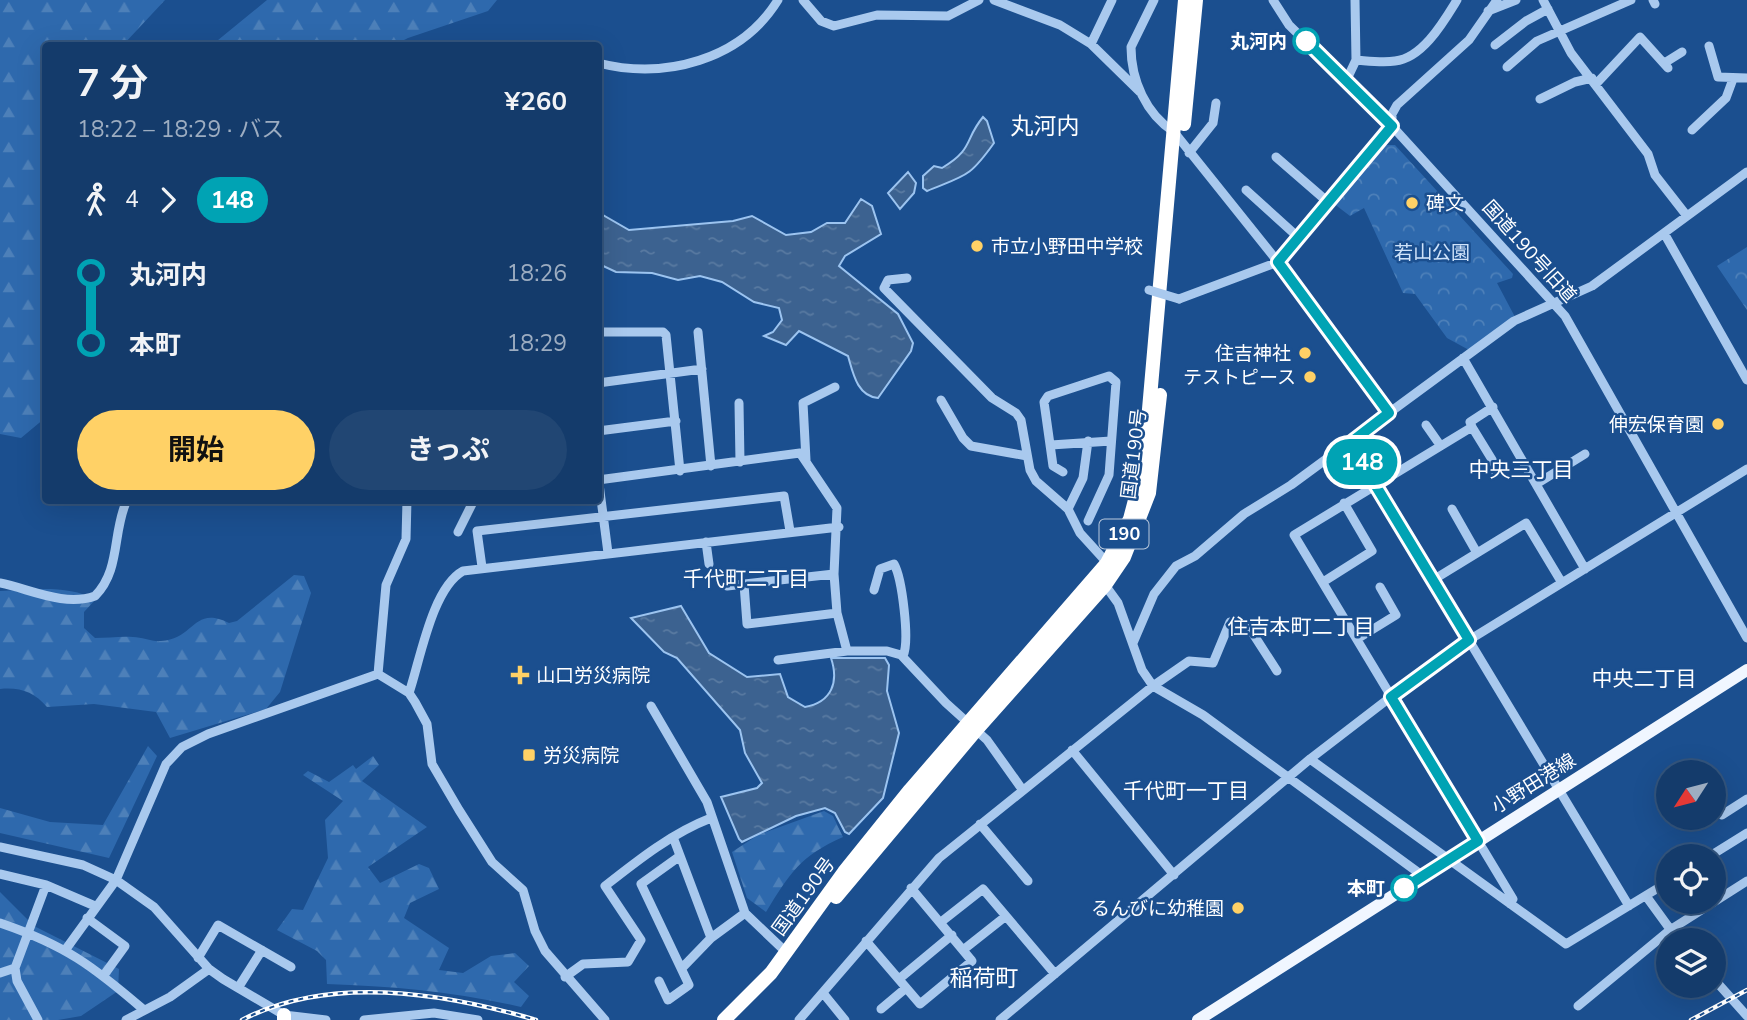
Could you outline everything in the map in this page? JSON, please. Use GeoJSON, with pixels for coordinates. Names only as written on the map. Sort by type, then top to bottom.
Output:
{"type":"FeatureCollection","features":[{"type":"Feature","properties":{"kind":"highway","name":"国道190号"},"geometry":{"type":"LineString","coordinates":[[1182,143],[1185,0]]}},
{"type":"Feature","properties":{"kind":"highway","name":"国道190号"},"geometry":{"type":"LineString","coordinates":[[972,726],[1105,585],[1130,519],[1144,466],[1196,0]]}},
{"type":"Feature","properties":{"kind":"highway","name":"国道190号"},"geometry":{"type":"LineString","coordinates":[[724,1020],[755,993],[844,872],[1111,567]]}},
{"type":"Feature","properties":{"kind":"main road","name":"小野田港線"},"geometry":{"type":"LineString","coordinates":[[1200,1019],[1747,670]]}},
{"type":"Feature","properties":{"kind":"street"},"geometry":{"type":"LineString","coordinates":[[602,64],[651,71],[715,55],[756,31],[778,0]]}},
{"type":"Feature","properties":{"kind":"street"},"geometry":{"type":"LineString","coordinates":[[803,0],[821,21],[834,26],[877,15],[948,16],[979,0]]}},
{"type":"Feature","properties":{"kind":"street"},"geometry":{"type":"LineString","coordinates":[[994,0],[1060,25],[1091,44],[1142,93]]}},
{"type":"Feature","properties":{"kind":"street"},"geometry":{"type":"LineString","coordinates":[[1091,44],[1112,0]]}},
{"type":"Feature","properties":{"kind":"street"},"geometry":{"type":"LineString","coordinates":[[1154,0],[1131,47],[1145,104],[1182,143],[1278,262],[1389,413]]}},
{"type":"Feature","properties":{"kind":"street","name":"国道190号旧道"},"geometry":{"type":"LineString","coordinates":[[1273,0],[1289,24],[1392,126],[1556,304],[1747,639]]}},
{"type":"Feature","properties":{"kind":"street"},"geometry":{"type":"LineString","coordinates":[[1347,79],[1356,60],[1355,0]]}},
{"type":"Feature","properties":{"kind":"street"},"geometry":{"type":"LineString","coordinates":[[1356,60],[1396,61],[1405,58],[1441,25],[1457,0]]}},
{"type":"Feature","properties":{"kind":"street"},"geometry":{"type":"LineString","coordinates":[[1149,290],[1179,299],[1278,262],[1392,126],[1392,114],[1397,105],[1469,40],[1497,0]]}},
{"type":"Feature","properties":{"kind":"street"},"geometry":{"type":"LineString","coordinates":[[1488,11],[1516,0]]}},
{"type":"Feature","properties":{"kind":"street"},"geometry":{"type":"LineString","coordinates":[[1543,0],[1571,53],[1648,154],[1655,175],[1687,216]]}},
{"type":"Feature","properties":{"kind":"street"},"geometry":{"type":"LineString","coordinates":[[1507,67],[1537,41],[1631,0]]}},
{"type":"Feature","properties":{"kind":"street"},"geometry":{"type":"LineString","coordinates":[[1495,45],[1526,21],[1548,9]]}},
{"type":"Feature","properties":{"kind":"street"},"geometry":{"type":"LineString","coordinates":[[1541,99],[1575,82],[1594,81],[1638,37],[1667,65],[1682,52]]}},
{"type":"Feature","properties":{"kind":"street"},"geometry":{"type":"LineString","coordinates":[[1709,46],[1718,77],[1747,78]]}},
{"type":"Feature","properties":{"kind":"street"},"geometry":{"type":"LineString","coordinates":[[1692,130],[1726,99],[1733,79]]}},
{"type":"Feature","properties":{"kind":"street"},"geometry":{"type":"LineString","coordinates":[[1182,143],[1213,123],[1216,103]]}},
{"type":"Feature","properties":{"kind":"street"},"geometry":{"type":"LineString","coordinates":[[1276,158],[1329,203]]}},
{"type":"Feature","properties":{"kind":"street"},"geometry":{"type":"LineString","coordinates":[[1133,643],[1154,594],[1176,566],[1195,556],[1244,514],[1292,485],[1427,388],[1514,321],[1592,286],[1747,172]]}},
{"type":"Feature","properties":{"kind":"street"},"geometry":{"type":"LineString","coordinates":[[1246,190],[1299,238]]}},
{"type":"Feature","properties":{"kind":"street"},"geometry":{"type":"LineString","coordinates":[[1664,233],[1747,380]]}},
{"type":"Feature","properties":{"kind":"street"},"geometry":{"type":"LineString","coordinates":[[907,278],[888,280],[884,288],[992,398],[1016,413],[1021,420],[1027,456],[1036,481],[1068,509],[1080,533],[1111,567]]}},
{"type":"Feature","properties":{"kind":"street"},"geometry":{"type":"LineString","coordinates":[[602,332],[663,332],[666,335],[680,471]]}},
{"type":"Feature","properties":{"kind":"street"},"geometry":{"type":"LineString","coordinates":[[698,332],[711,467]]}},
{"type":"Feature","properties":{"kind":"street"},"geometry":{"type":"LineString","coordinates":[[1463,358],[1538,483],[1585,569]]}},
{"type":"Feature","properties":{"kind":"street"},"geometry":{"type":"LineString","coordinates":[[602,382],[702,369]]}},
{"type":"Feature","properties":{"kind":"street"},"geometry":{"type":"LineString","coordinates":[[1063,472],[1053,466],[1044,402],[1048,396],[1109,376],[1116,382],[1109,475],[1088,522]]}},
{"type":"Feature","properties":{"kind":"street"},"geometry":{"type":"LineString","coordinates":[[806,460],[803,403],[835,387]]}},
{"type":"Feature","properties":{"kind":"street"},"geometry":{"type":"LineString","coordinates":[[941,400],[948,407],[963,438],[971,446],[1027,456]]}},
{"type":"Feature","properties":{"kind":"street"},"geometry":{"type":"LineString","coordinates":[[739,403],[740,462]]}},
{"type":"Feature","properties":{"kind":"street"},"geometry":{"type":"LineString","coordinates":[[1493,407],[1469,422],[1499,471],[1496,473]]}},
{"type":"Feature","properties":{"kind":"street"},"geometry":{"type":"LineString","coordinates":[[602,430],[676,421]]}},
{"type":"Feature","properties":{"kind":"street"},"geometry":{"type":"LineString","coordinates":[[1426,425],[1440,446]]}},
{"type":"Feature","properties":{"kind":"street"},"geometry":{"type":"LineString","coordinates":[[1472,427],[1294,534],[1513,900],[1510,904]]}},
{"type":"Feature","properties":{"kind":"street"},"geometry":{"type":"LineString","coordinates":[[1051,445],[1111,440]]}},
{"type":"Feature","properties":{"kind":"street"},"geometry":{"type":"LineString","coordinates":[[1068,509],[1083,478],[1088,441]]}},
{"type":"Feature","properties":{"kind":"street"},"geometry":{"type":"LineString","coordinates":[[1350,443],[1629,906]]}},
{"type":"Feature","properties":{"kind":"street"},"geometry":{"type":"LineString","coordinates":[[602,479],[711,467],[800,453],[837,508],[839,527],[834,574],[837,613],[847,651]]}},
{"type":"Feature","properties":{"kind":"street"},"geometry":{"type":"LineString","coordinates":[[1538,483],[1585,454]]}},
{"type":"Feature","properties":{"kind":"street"},"geometry":{"type":"LineString","coordinates":[[1000,1020],[1310,759],[1391,697],[1469,640],[1747,469]]}},
{"type":"Feature","properties":{"kind":"street"},"geometry":{"type":"LineString","coordinates":[[482,567],[477,531],[603,516],[784,496],[790,531]]}},
{"type":"Feature","properties":{"kind":"street"},"geometry":{"type":"LineString","coordinates":[[1323,582],[1373,551],[1344,503]]}},
{"type":"Feature","properties":{"kind":"street"},"geometry":{"type":"LineString","coordinates":[[0,583],[45,596],[76,600],[95,596],[114,565],[119,522],[126,504]]}},
{"type":"Feature","properties":{"kind":"street"},"geometry":{"type":"LineString","coordinates":[[378,674],[386,585],[406,539],[407,504]]}},
{"type":"Feature","properties":{"kind":"street"},"geometry":{"type":"LineString","coordinates":[[458,532],[472,504]]}},
{"type":"Feature","properties":{"kind":"street"},"geometry":{"type":"LineString","coordinates":[[602,504],[608,553]]}},
{"type":"Feature","properties":{"kind":"street"},"geometry":{"type":"LineString","coordinates":[[1452,509],[1477,553]]}},
{"type":"Feature","properties":{"kind":"street"},"geometry":{"type":"LineString","coordinates":[[1433,580],[1526,523],[1562,583]]}},
{"type":"Feature","properties":{"kind":"street"},"geometry":{"type":"LineString","coordinates":[[409,694],[444,587],[463,571],[839,527]]}},
{"type":"Feature","properties":{"kind":"street"},"geometry":{"type":"LineString","coordinates":[[706,542],[709,564]]}},
{"type":"Feature","properties":{"kind":"street"},"geometry":{"type":"LineString","coordinates":[[874,590],[880,569],[894,564],[899,578],[906,644],[903,656]]}},
{"type":"Feature","properties":{"kind":"street"},"geometry":{"type":"LineString","coordinates":[[727,586],[834,574]]}},
{"type":"Feature","properties":{"kind":"street"},"geometry":{"type":"LineString","coordinates":[[744,584],[747,624],[837,613]]}},
{"type":"Feature","properties":{"kind":"street"},"geometry":{"type":"LineString","coordinates":[[1105,585],[1118,603],[1142,670],[1153,686],[1203,715],[1423,876]]}},
{"type":"Feature","properties":{"kind":"street"},"geometry":{"type":"LineString","coordinates":[[1357,639],[1396,615],[1380,587]]}},
{"type":"Feature","properties":{"kind":"street"},"geometry":{"type":"LineString","coordinates":[[799,1020],[939,858],[1153,686],[1189,662],[1213,663],[1230,622],[1250,629],[1277,671]]}},
{"type":"Feature","properties":{"kind":"street"},"geometry":{"type":"LineString","coordinates":[[778,660],[847,651],[887,651],[903,656],[946,703],[972,726],[1022,789]]}},
{"type":"Feature","properties":{"kind":"street"},"geometry":{"type":"LineString","coordinates":[[378,674],[409,694],[427,724],[432,764],[492,862],[523,890],[539,940],[565,977],[605,1020]]}},
{"type":"Feature","properties":{"kind":"street"},"geometry":{"type":"LineString","coordinates":[[66,949],[116,880],[154,787],[166,764],[182,747],[208,734],[378,674]]}},
{"type":"Feature","properties":{"kind":"street"},"geometry":{"type":"LineString","coordinates":[[651,706],[698,786],[745,913],[787,953]]}},
{"type":"Feature","properties":{"kind":"street"},"geometry":{"type":"LineString","coordinates":[[1072,750],[1174,875]]}},
{"type":"Feature","properties":{"kind":"street"},"geometry":{"type":"LineString","coordinates":[[1310,759],[1566,944],[1656,889]]}},
{"type":"Feature","properties":{"kind":"street"},"geometry":{"type":"LineString","coordinates":[[1726,812],[1747,799]]}},
{"type":"Feature","properties":{"kind":"street"},"geometry":{"type":"LineString","coordinates":[[565,977],[583,964],[628,962],[641,940],[605,886],[673,837],[711,818]]}},
{"type":"Feature","properties":{"kind":"street"},"geometry":{"type":"LineString","coordinates":[[980,824],[1028,881]]}},
{"type":"Feature","properties":{"kind":"street"},"geometry":{"type":"LineString","coordinates":[[1726,846],[1747,833]]}},
{"type":"Feature","properties":{"kind":"street"},"geometry":{"type":"LineString","coordinates":[[673,837],[711,938]]}},
{"type":"Feature","properties":{"kind":"street"},"geometry":{"type":"LineString","coordinates":[[0,847],[83,865],[116,880],[154,907],[209,969],[284,1018],[326,1020]]}},
{"type":"Feature","properties":{"kind":"street"},"geometry":{"type":"LineString","coordinates":[[659,981],[668,1000],[689,985],[641,884],[680,856]]}},
{"type":"Feature","properties":{"kind":"street"},"geometry":{"type":"LineString","coordinates":[[0,874],[46,885],[95,906]]}},
{"type":"Feature","properties":{"kind":"street"},"geometry":{"type":"LineString","coordinates":[[1673,928],[1747,881]]}},
{"type":"Feature","properties":{"kind":"street"},"geometry":{"type":"LineString","coordinates":[[38,1020],[17,981],[15,968],[46,885]]}},
{"type":"Feature","properties":{"kind":"street"},"geometry":{"type":"LineString","coordinates":[[866,941],[920,1004],[972,961],[911,888]]}},
{"type":"Feature","properties":{"kind":"street"},"geometry":{"type":"LineString","coordinates":[[942,922],[983,889],[1055,974]]}},
{"type":"Feature","properties":{"kind":"street"},"geometry":{"type":"LineString","coordinates":[[1646,895],[1669,928]]}},
{"type":"Feature","properties":{"kind":"street"},"geometry":{"type":"LineString","coordinates":[[682,968],[711,938],[745,913]]}},
{"type":"Feature","properties":{"kind":"street"},"geometry":{"type":"LineString","coordinates":[[963,950],[1006,916]]}},
{"type":"Feature","properties":{"kind":"street"},"geometry":{"type":"LineString","coordinates":[[88,918],[125,946],[104,975]]}},
{"type":"Feature","properties":{"kind":"street"},"geometry":{"type":"LineString","coordinates":[[0,923],[66,949],[104,975],[144,1010]]}},
{"type":"Feature","properties":{"kind":"street"},"geometry":{"type":"LineString","coordinates":[[198,958],[218,925],[291,967]]}},
{"type":"Feature","properties":{"kind":"street"},"geometry":{"type":"LineString","coordinates":[[899,979],[952,935]]}},
{"type":"Feature","properties":{"kind":"street"},"geometry":{"type":"LineString","coordinates":[[1578,1006],[1656,942]]}},
{"type":"Feature","properties":{"kind":"street"},"geometry":{"type":"LineString","coordinates":[[238,988],[262,950]]}},
{"type":"Feature","properties":{"kind":"street"},"geometry":{"type":"LineString","coordinates":[[0,973],[15,968]]}},
{"type":"Feature","properties":{"kind":"street"},"geometry":{"type":"LineString","coordinates":[[126,1020],[209,969]]}},
{"type":"Feature","properties":{"kind":"street"},"geometry":{"type":"LineString","coordinates":[[881,1009],[906,988]]}},
{"type":"Feature","properties":{"kind":"street"},"geometry":{"type":"LineString","coordinates":[[823,993],[845,1020]]}},
{"type":"Feature","properties":{"kind":"street"},"geometry":{"type":"LineString","coordinates":[[1726,993],[1747,1016]]}},
{"type":"Feature","properties":{"kind":"street"},"geometry":{"type":"LineString","coordinates":[[364,1020],[434,1013],[478,1020]]}},
{"type":"Feature","properties":{"kind":"green space"},"geometry":{"type":"Polygon","coordinates":[[[0,0],[165,0],[126,42],[42,42],[42,420],[21,438],[0,434],[0,0]]]}},
{"type":"Feature","properties":{"kind":"green space"},"geometry":{"type":"Polygon","coordinates":[[[267,0],[497,0],[488,11],[400,42],[216,42],[267,0]]]}},
{"type":"Feature","properties":{"kind":"green space","name":"若山公園"},"geometry":{"type":"Polygon","coordinates":[[[1386,145],[1395,145],[1513,274],[1512,278],[1497,283],[1515,317],[1469,350],[1447,338],[1415,294],[1403,293],[1364,208],[1350,216],[1333,203],[1386,145]]]}},
{"type":"Feature","properties":{"kind":"green space"},"geometry":{"type":"Polygon","coordinates":[[[1747,247],[1747,310],[1717,266],[1747,247]]]}},
{"type":"Feature","properties":{"kind":"green space"},"geometry":{"type":"Polygon","coordinates":[[[294,575],[304,576],[311,593],[280,692],[266,709],[170,738],[156,712],[94,704],[47,707],[26,692],[0,689],[0,591],[49,589],[85,595],[95,600],[84,612],[84,628],[95,638],[136,637],[161,641],[181,635],[208,618],[229,623],[237,621],[294,575]]]}},
{"type":"Feature","properties":{"kind":"green space"},"geometry":{"type":"Polygon","coordinates":[[[148,746],[157,756],[109,858],[0,833],[0,808],[50,822],[103,825],[148,746]]]}},
{"type":"Feature","properties":{"kind":"green space"},"geometry":{"type":"Polygon","coordinates":[[[373,756],[379,765],[362,781],[427,827],[368,867],[380,883],[419,864],[429,868],[439,889],[410,903],[404,918],[449,948],[439,970],[463,973],[491,956],[515,953],[529,966],[514,982],[529,996],[521,1007],[424,991],[327,984],[326,960],[317,951],[277,930],[292,909],[303,910],[328,858],[325,820],[343,801],[303,775],[308,771],[329,782],[353,765],[356,769],[373,756]]]}},
{"type":"Feature","properties":{"kind":"green space"},"geometry":{"type":"Polygon","coordinates":[[[824,811],[833,816],[843,837],[816,851],[797,867],[766,912],[747,898],[732,852],[758,835],[824,811]]]}},
{"type":"Feature","properties":{"kind":"green space"},"geometry":{"type":"Polygon","coordinates":[[[0,892],[34,926],[119,969],[118,991],[81,1016],[58,1020],[0,1020],[0,892]]]}},
{"type":"Feature","properties":{"kind":"water"},"geometry":{"type":"Polygon","coordinates":[[[983,117],[987,121],[994,143],[978,163],[959,178],[927,191],[923,188],[923,176],[934,166],[942,168],[959,155],[983,117]]]}},
{"type":"Feature","properties":{"kind":"water"},"geometry":{"type":"Polygon","coordinates":[[[908,172],[916,183],[914,193],[900,209],[888,193],[908,172]]]}},
{"type":"Feature","properties":{"kind":"water"},"geometry":{"type":"Polygon","coordinates":[[[861,199],[872,206],[881,234],[845,256],[839,266],[898,314],[913,343],[911,351],[878,398],[865,393],[861,388],[848,356],[799,331],[786,345],[764,336],[773,332],[782,320],[779,308],[754,302],[722,282],[700,276],[678,280],[652,273],[616,272],[602,265],[602,214],[629,230],[733,221],[752,216],[786,235],[811,232],[827,223],[845,223],[861,199]]]}},
{"type":"Feature","properties":{"kind":"water"},"geometry":{"type":"Polygon","coordinates":[[[681,606],[709,653],[747,677],[780,674],[788,697],[805,707],[822,701],[831,690],[834,675],[831,658],[885,658],[889,665],[887,691],[899,733],[883,798],[849,834],[845,832],[835,813],[825,808],[796,816],[742,842],[739,839],[721,797],[757,788],[762,783],[745,753],[740,730],[677,658],[664,652],[631,618],[681,606]]]}},
{"type":"Feature","properties":{"kind":"railway"},"geometry":{"type":"LineString","coordinates":[[1691,1020],[1747,990]]}},
{"type":"Feature","properties":{"kind":"railway"},"geometry":{"type":"LineString","coordinates":[[242,1020],[276,1006],[312,997],[350,993],[426,996],[501,1010],[536,1020]]}},
{"type":"Feature","properties":{"kind":"bus line","name":"148"},"geometry":{"type":"LineString","coordinates":[[1306,41],[1392,126],[1278,262],[1389,413],[1350,443],[1469,640],[1391,697],[1478,841],[1404,888]]}},
{"type":"Feature","properties":{"kind":"place","name":"丸河内"},"geometry":{"type":"Point","coordinates":[1306,41]}},
{"type":"Feature","properties":{"kind":"place","name":"碑文"},"geometry":{"type":"Point","coordinates":[1412,203]}},
{"type":"Feature","properties":{"kind":"place","name":"市立小野田中学校"},"geometry":{"type":"Point","coordinates":[977,246]}},
{"type":"Feature","properties":{"kind":"place","name":"住吉神社"},"geometry":{"type":"Point","coordinates":[1305,353]}},
{"type":"Feature","properties":{"kind":"place","name":"テストピース"},"geometry":{"type":"Point","coordinates":[1310,377]}},
{"type":"Feature","properties":{"kind":"place","name":"伸宏保育園"},"geometry":{"type":"Point","coordinates":[1718,424]}},
{"type":"Feature","properties":{"kind":"place","name":"山口労災病院"},"geometry":{"type":"Point","coordinates":[520,675]}},
{"type":"Feature","properties":{"kind":"place","name":"労災病院"},"geometry":{"type":"Point","coordinates":[529,755]}},
{"type":"Feature","properties":{"kind":"place","name":"本町"},"geometry":{"type":"Point","coordinates":[1404,888]}},
{"type":"Feature","properties":{"kind":"place","name":"るんびに幼稚園"},"geometry":{"type":"Point","coordinates":[1238,908]}},
{"type":"Feature","properties":{"kind":"district","name":"丸河内"},"geometry":{"type":"Point","coordinates":[1045,126]}},
{"type":"Feature","properties":{"kind":"district","name":"中央三丁目"},"geometry":{"type":"Point","coordinates":[1521,470]}},
{"type":"Feature","properties":{"kind":"district","name":"千代町二丁目"},"geometry":{"type":"Point","coordinates":[746,579]}},
{"type":"Feature","properties":{"kind":"district","name":"住吉本町二丁目"},"geometry":{"type":"Point","coordinates":[1301,627]}},
{"type":"Feature","properties":{"kind":"district","name":"中央二丁目"},"geometry":{"type":"Point","coordinates":[1644,679]}},
{"type":"Feature","properties":{"kind":"district","name":"千代町一丁目"},"geometry":{"type":"Point","coordinates":[1186,791]}},
{"type":"Feature","properties":{"kind":"district","name":"稲荷町"},"geometry":{"type":"Point","coordinates":[984,978]}}]}
